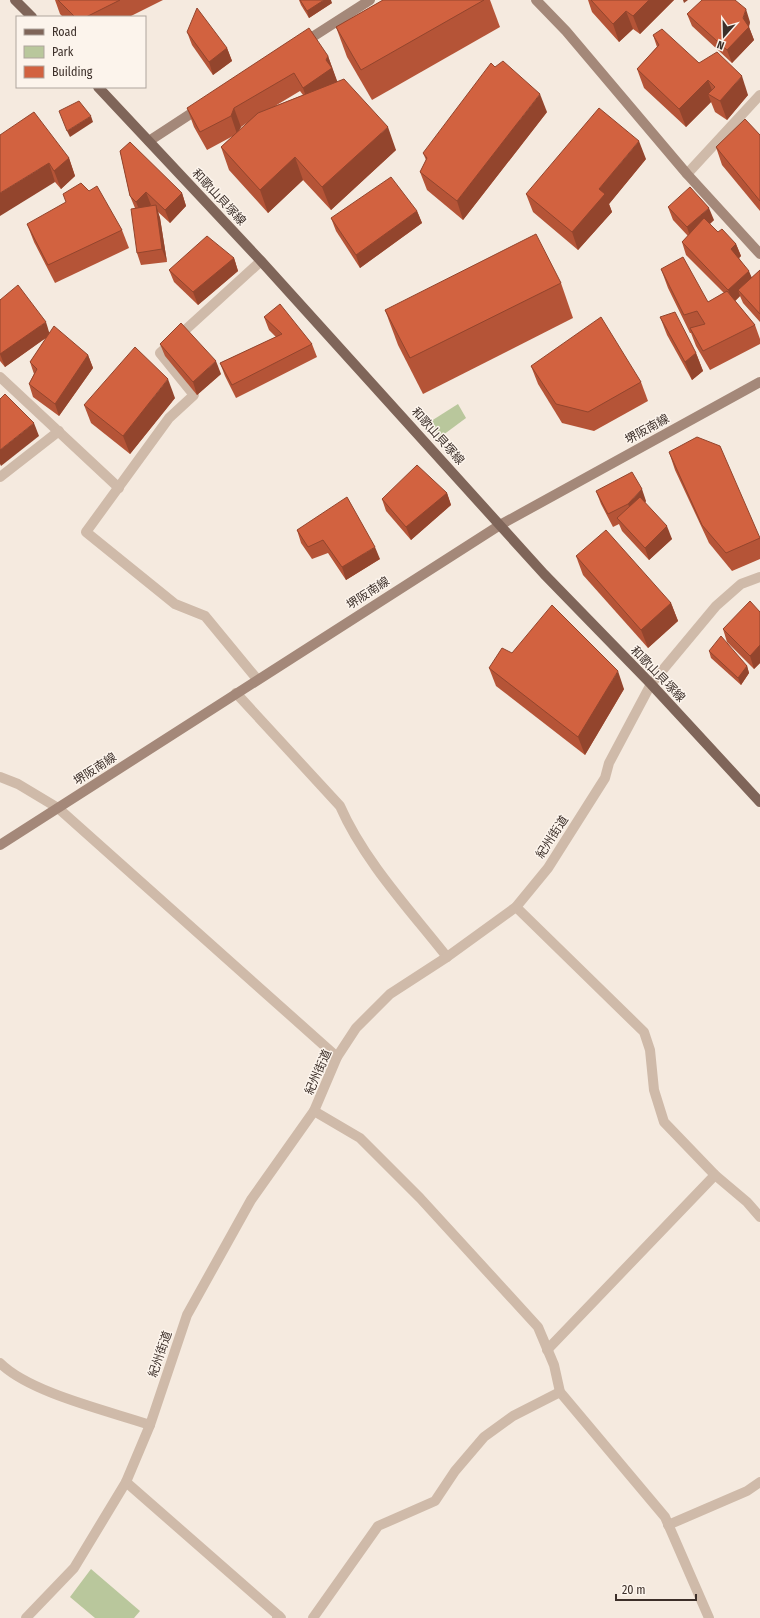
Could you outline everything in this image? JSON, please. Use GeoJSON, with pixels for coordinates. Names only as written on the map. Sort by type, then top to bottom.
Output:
{"type":"FeatureCollection","features":[{"type":"Feature","properties":{"kind":"main road"},"geometry":{"type":"LineString","coordinates":[[15,0],[31,16]]}},
{"type":"Feature","properties":{"kind":"main road"},"geometry":{"type":"LineString","coordinates":[[292,50],[370,0]]}},
{"type":"Feature","properties":{"kind":"main road"},"geometry":{"type":"LineString","coordinates":[[536,0],[566,31],[687,174],[760,254]]}},
{"type":"Feature","properties":{"kind":"main road","name":"和歌山貝塚線"},"geometry":{"type":"LineString","coordinates":[[99,88],[261,261],[544,574],[651,684],[760,802]]}},
{"type":"Feature","properties":{"kind":"main road"},"geometry":{"type":"LineString","coordinates":[[149,141],[213,100]]}},
{"type":"Feature","properties":{"kind":"main road","name":"堺阪南線"},"geometry":{"type":"LineString","coordinates":[[0,845],[500,524],[760,382]]}},
{"type":"Feature","properties":{"kind":"street"},"geometry":{"type":"LineString","coordinates":[[687,174],[760,95]]}},
{"type":"Feature","properties":{"kind":"street"},"geometry":{"type":"LineString","coordinates":[[257,679],[205,616],[175,604],[86,532],[169,418],[194,395],[160,353],[261,261]]}},
{"type":"Feature","properties":{"kind":"street"},"geometry":{"type":"LineString","coordinates":[[0,377],[119,488]]}},
{"type":"Feature","properties":{"kind":"street"},"geometry":{"type":"LineString","coordinates":[[0,477],[59,431]]}},
{"type":"Feature","properties":{"kind":"street","name":"紀州街道"},"geometry":{"type":"LineString","coordinates":[[26,1618],[74,1568],[126,1482],[150,1425],[187,1315],[251,1200],[314,1111],[337,1057],[356,1028],[390,994],[447,957],[516,906],[548,868],[605,778],[610,763],[651,684],[716,606],[741,584],[760,577]]}},
{"type":"Feature","properties":{"kind":"street"},"geometry":{"type":"LineString","coordinates":[[236,694],[340,806],[347,822],[372,860],[447,957]]}},
{"type":"Feature","properties":{"kind":"street"},"geometry":{"type":"LineString","coordinates":[[0,777],[18,784],[58,808],[337,1057]]}},
{"type":"Feature","properties":{"kind":"street"},"geometry":{"type":"LineString","coordinates":[[516,906],[644,1032],[650,1050],[654,1090],[664,1122],[715,1175],[747,1202],[760,1217]]}},
{"type":"Feature","properties":{"kind":"street"},"geometry":{"type":"LineString","coordinates":[[314,1111],[360,1138],[420,1198],[538,1327],[554,1365],[560,1392],[665,1517],[708,1618]]}},
{"type":"Feature","properties":{"kind":"street"},"geometry":{"type":"LineString","coordinates":[[547,1350],[715,1175]]}},
{"type":"Feature","properties":{"kind":"street"},"geometry":{"type":"LineString","coordinates":[[0,1363],[9,1372],[52,1393],[150,1425]]}},
{"type":"Feature","properties":{"kind":"street"},"geometry":{"type":"LineString","coordinates":[[312,1618],[378,1526],[436,1501],[455,1471],[484,1438],[513,1416],[560,1392]]}},
{"type":"Feature","properties":{"kind":"street"},"geometry":{"type":"LineString","coordinates":[[126,1482],[279,1617]]}},
{"type":"Feature","properties":{"kind":"street"},"geometry":{"type":"LineString","coordinates":[[668,1525],[747,1491],[760,1482]]}},
{"type":"Feature","properties":{"kind":"green space"},"geometry":{"type":"Polygon","coordinates":[[[458,404],[466,418],[439,438],[428,423],[458,404]]]}},
{"type":"Feature","properties":{"kind":"green space"},"geometry":{"type":"Polygon","coordinates":[[[91,1569],[140,1611],[134,1618],[95,1618],[70,1597],[91,1569]]]}},
{"type":"Feature","properties":{"kind":"building"},"geometry":{"type":"Polygon","coordinates":[[[58,0],[120,0],[88,16],[74,16],[58,0]]]}},
{"type":"Feature","properties":{"kind":"building"},"geometry":{"type":"Polygon","coordinates":[[[300,0],[324,0],[307,11],[300,0]]]}},
{"type":"Feature","properties":{"kind":"building"},"geometry":{"type":"Polygon","coordinates":[[[383,0],[484,0],[361,70],[336,27],[383,0]]]}},
{"type":"Feature","properties":{"kind":"building"},"geometry":{"type":"Polygon","coordinates":[[[591,0],[649,0],[633,16],[626,11],[613,24],[591,0]]]}},
{"type":"Feature","properties":{"kind":"building"},"geometry":{"type":"Polygon","coordinates":[[[702,0],[735,0],[746,9],[743,18],[749,27],[727,50],[687,14],[702,0]]]}},
{"type":"Feature","properties":{"kind":"building"},"geometry":{"type":"Polygon","coordinates":[[[197,8],[227,48],[209,62],[187,32],[197,8]]]}},
{"type":"Feature","properties":{"kind":"building"},"geometry":{"type":"Polygon","coordinates":[[[309,28],[328,56],[326,60],[332,68],[303,88],[294,73],[234,108],[231,116],[200,132],[187,108],[309,28]]]}},
{"type":"Feature","properties":{"kind":"building"},"geometry":{"type":"Polygon","coordinates":[[[662,29],[699,63],[717,52],[742,76],[720,101],[708,94],[715,87],[708,80],[679,109],[637,69],[659,45],[653,35],[662,29]]]}},
{"type":"Feature","properties":{"kind":"building"},"geometry":{"type":"Polygon","coordinates":[[[503,61],[540,94],[457,201],[420,172],[427,158],[423,153],[491,63],[495,67],[503,61]]]}},
{"type":"Feature","properties":{"kind":"building"},"geometry":{"type":"Polygon","coordinates":[[[344,79],[388,127],[322,187],[295,157],[260,190],[221,147],[258,113],[344,79]]]}},
{"type":"Feature","properties":{"kind":"building"},"geometry":{"type":"Polygon","coordinates":[[[79,101],[91,116],[67,131],[59,111],[79,101]]]}},
{"type":"Feature","properties":{"kind":"building"},"geometry":{"type":"Polygon","coordinates":[[[599,108],[639,141],[599,189],[605,194],[572,232],[526,194],[599,108]]]}},
{"type":"Feature","properties":{"kind":"building"},"geometry":{"type":"Polygon","coordinates":[[[34,112],[69,158],[54,171],[49,163],[0,193],[0,135],[34,112]]]}},
{"type":"Feature","properties":{"kind":"building"},"geometry":{"type":"Polygon","coordinates":[[[745,119],[760,135],[760,201],[716,147],[745,119]]]}},
{"type":"Feature","properties":{"kind":"building"},"geometry":{"type":"Polygon","coordinates":[[[130,142],[182,193],[165,210],[146,192],[136,202],[130,196],[120,151],[130,142]]]}},
{"type":"Feature","properties":{"kind":"building"},"geometry":{"type":"Polygon","coordinates":[[[391,177],[417,211],[356,255],[331,218],[391,177]]]}},
{"type":"Feature","properties":{"kind":"building"},"geometry":{"type":"Polygon","coordinates":[[[81,183],[89,191],[97,186],[122,230],[48,265],[27,224],[66,202],[63,194],[81,183]]]}},
{"type":"Feature","properties":{"kind":"building"},"geometry":{"type":"Polygon","coordinates":[[[690,187],[709,208],[687,227],[668,207],[690,187]]]}},
{"type":"Feature","properties":{"kind":"building"},"geometry":{"type":"Polygon","coordinates":[[[156,205],[162,249],[137,253],[131,209],[156,205]]]}},
{"type":"Feature","properties":{"kind":"building"},"geometry":{"type":"Polygon","coordinates":[[[704,218],[718,232],[722,229],[736,244],[731,249],[749,271],[728,290],[682,242],[704,218]]]}},
{"type":"Feature","properties":{"kind":"building"},"geometry":{"type":"Polygon","coordinates":[[[536,234],[561,283],[410,358],[385,310],[536,234]]]}},
{"type":"Feature","properties":{"kind":"building"},"geometry":{"type":"Polygon","coordinates":[[[207,236],[234,258],[193,292],[169,270],[207,236]]]}},
{"type":"Feature","properties":{"kind":"building"},"geometry":{"type":"Polygon","coordinates":[[[683,257],[708,302],[727,291],[755,325],[703,351],[690,328],[705,324],[697,311],[684,315],[661,269],[683,257]]]}},
{"type":"Feature","properties":{"kind":"building"},"geometry":{"type":"Polygon","coordinates":[[[760,270],[760,314],[738,290],[760,270]]]}},
{"type":"Feature","properties":{"kind":"building"},"geometry":{"type":"Polygon","coordinates":[[[18,285],[46,322],[0,354],[0,300],[18,285]]]}},
{"type":"Feature","properties":{"kind":"building"},"geometry":{"type":"Polygon","coordinates":[[[280,304],[312,344],[232,385],[220,363],[282,334],[264,317],[280,304]]]}},
{"type":"Feature","properties":{"kind":"building"},"geometry":{"type":"Polygon","coordinates":[[[675,312],[696,353],[685,362],[660,317],[675,312]]]}},
{"type":"Feature","properties":{"kind":"building"},"geometry":{"type":"Polygon","coordinates":[[[601,317],[641,382],[588,412],[556,404],[531,366],[601,317]]]}},
{"type":"Feature","properties":{"kind":"building"},"geometry":{"type":"Polygon","coordinates":[[[181,323],[216,361],[193,382],[160,344],[181,323]]]}},
{"type":"Feature","properties":{"kind":"building"},"geometry":{"type":"Polygon","coordinates":[[[54,326],[88,355],[55,404],[29,384],[37,369],[30,362],[54,326]]]}},
{"type":"Feature","properties":{"kind":"building"},"geometry":{"type":"Polygon","coordinates":[[[135,347],[168,379],[123,436],[84,405],[135,347]]]}},
{"type":"Feature","properties":{"kind":"building"},"geometry":{"type":"Polygon","coordinates":[[[5,394],[34,423],[0,450],[0,399],[5,394]]]}},
{"type":"Feature","properties":{"kind":"building"},"geometry":{"type":"Polygon","coordinates":[[[697,437],[720,446],[760,538],[726,553],[702,525],[669,452],[697,437]]]}},
{"type":"Feature","properties":{"kind":"building"},"geometry":{"type":"Polygon","coordinates":[[[417,465],[447,493],[406,527],[382,499],[417,465]]]}},
{"type":"Feature","properties":{"kind":"building"},"geometry":{"type":"Polygon","coordinates":[[[632,472],[642,489],[628,504],[608,514],[596,491],[632,472]]]}},
{"type":"Feature","properties":{"kind":"building"},"geometry":{"type":"Polygon","coordinates":[[[347,497],[375,547],[342,567],[323,540],[308,547],[297,530],[347,497]]]}},
{"type":"Feature","properties":{"kind":"building"},"geometry":{"type":"Polygon","coordinates":[[[640,497],[667,526],[645,548],[617,518],[640,497]]]}},
{"type":"Feature","properties":{"kind":"building"},"geometry":{"type":"Polygon","coordinates":[[[606,530],[671,603],[641,630],[576,556],[606,530]]]}},
{"type":"Feature","properties":{"kind":"building"},"geometry":{"type":"Polygon","coordinates":[[[750,601],[760,612],[760,645],[750,656],[723,629],[750,601]]]}},
{"type":"Feature","properties":{"kind":"building"},"geometry":{"type":"Polygon","coordinates":[[[552,605],[618,671],[578,737],[489,668],[502,648],[512,653],[552,605]]]}},
{"type":"Feature","properties":{"kind":"building"},"geometry":{"type":"Polygon","coordinates":[[[721,636],[747,666],[738,678],[709,651],[721,636]]]}}]}
